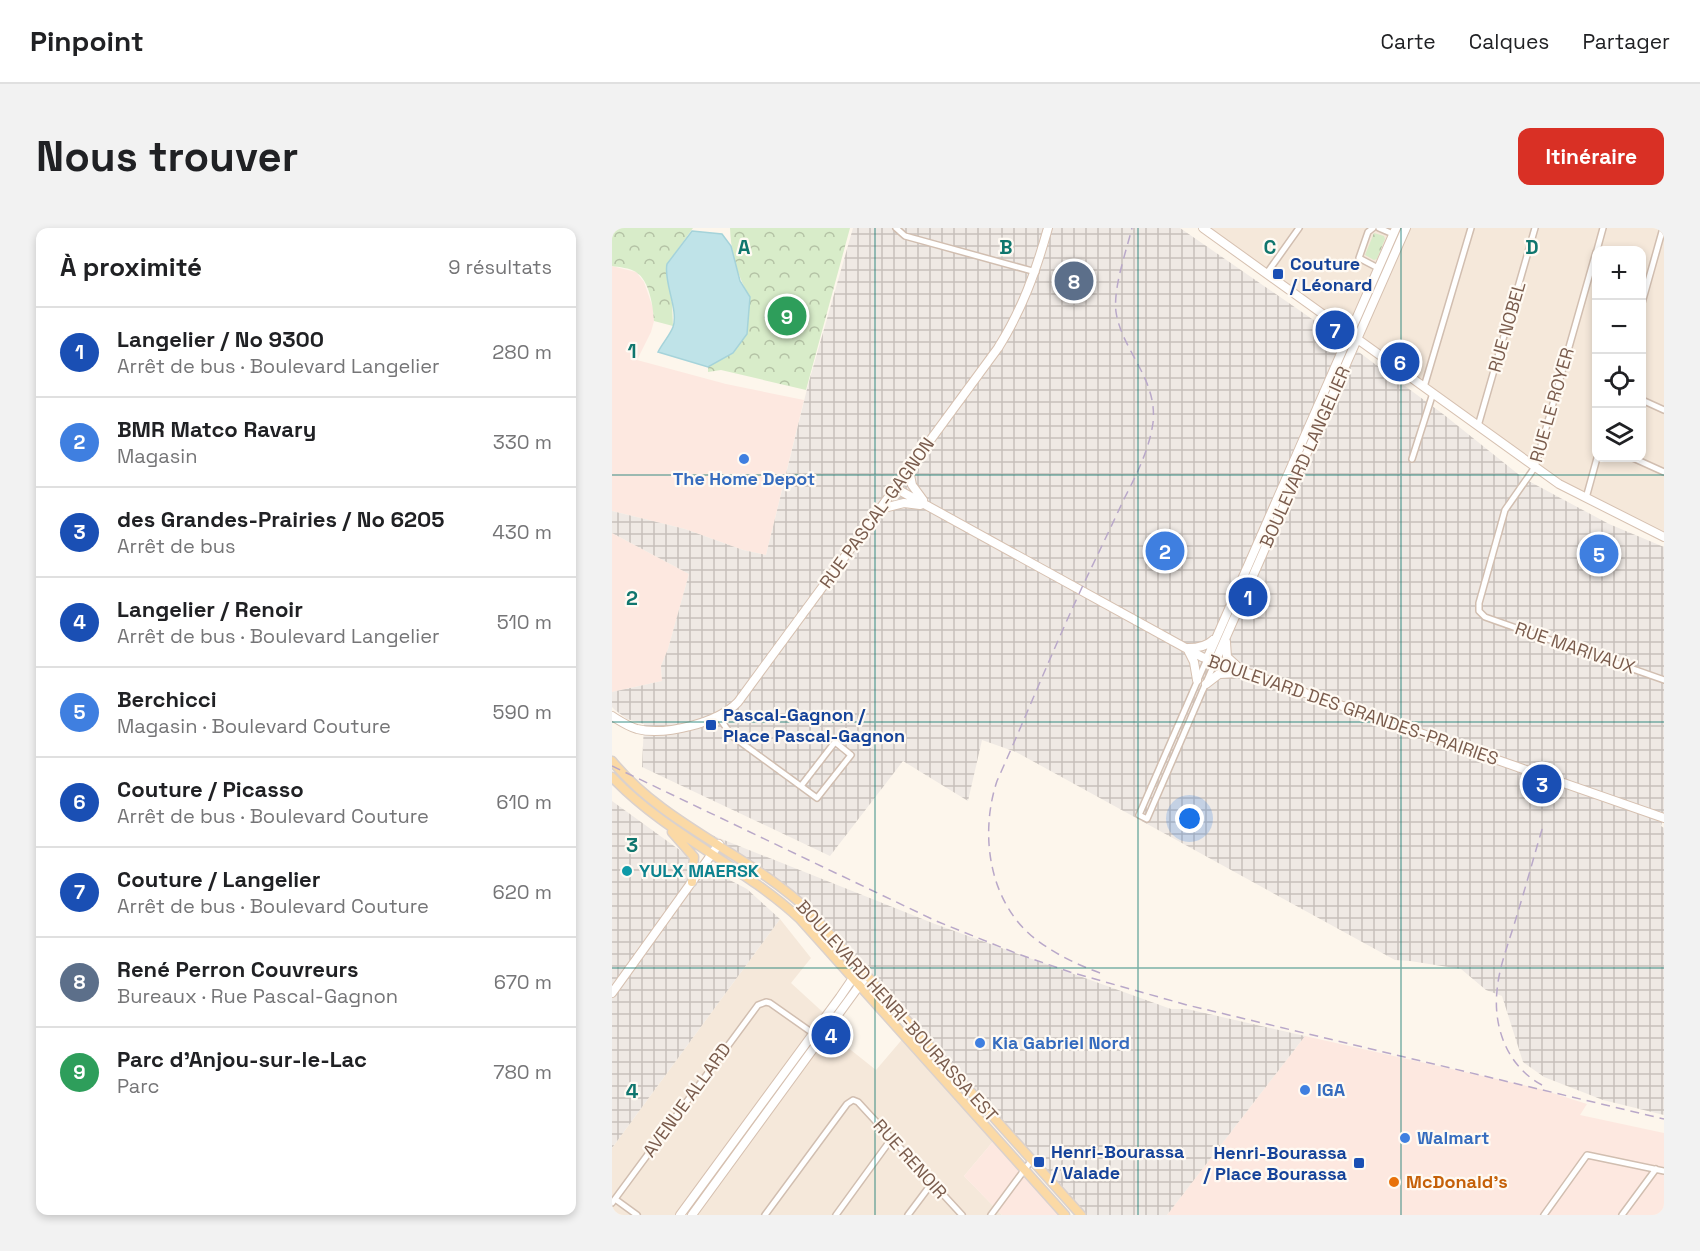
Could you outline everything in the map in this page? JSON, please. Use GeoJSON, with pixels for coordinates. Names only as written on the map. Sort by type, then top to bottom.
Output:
{"type":"FeatureCollection","features":[{"type":"Feature","properties":{"kind":"main road","name":"RUE PASCAL-GAGNON"},"geometry":{"type":"LineString","coordinates":[[612,716],[627,725],[644,730],[673,729],[729,711],[742,697],[998,348],[1023,305],[1036,272],[1048,228]]}},
{"type":"Feature","properties":{"kind":"main road"},"geometry":{"type":"LineString","coordinates":[[1203,228],[1559,484],[1664,537]]}},
{"type":"Feature","properties":{"kind":"main road","name":"BOULEVARD LANGELIER"},"geometry":{"type":"LineString","coordinates":[[1211,661],[1228,631],[1406,228]]}},
{"type":"Feature","properties":{"kind":"main road","name":"BOULEVARD LANGELIER"},"geometry":{"type":"LineString","coordinates":[[1211,661],[1216,638],[1395,231]]}},
{"type":"Feature","properties":{"kind":"main road"},"geometry":{"type":"LineString","coordinates":[[909,470],[915,490],[928,506]]}},
{"type":"Feature","properties":{"kind":"main road","name":"BOULEVARD DES GRANDES-PRAIRIES"},"geometry":{"type":"LineString","coordinates":[[896,488],[1211,661],[1664,818]]}},
{"type":"Feature","properties":{"kind":"main road"},"geometry":{"type":"LineString","coordinates":[[880,509],[904,503],[928,506]]}},
{"type":"Feature","properties":{"kind":"main road"},"geometry":{"type":"LineString","coordinates":[[1228,631],[1225,645],[1227,657],[1235,666],[1249,674]]}},
{"type":"Feature","properties":{"kind":"main road"},"geometry":{"type":"LineString","coordinates":[[1197,680],[1194,662],[1187,648],[1209,644],[1216,638]]}},
{"type":"Feature","properties":{"kind":"main road"},"geometry":{"type":"LineString","coordinates":[[1206,684],[1219,674],[1249,674]]}},
{"type":"Feature","properties":{"kind":"main road","name":"BOULEVARD HENRI-BOURASSA EST"},"geometry":{"type":"LineString","coordinates":[[612,761],[657,804],[759,870],[794,897],[825,928],[1081,1215]]}},
{"type":"Feature","properties":{"kind":"main road","name":"BOULEVARD HENRI-BOURASSA EST"},"geometry":{"type":"LineString","coordinates":[[612,777],[669,827],[740,871],[786,906],[822,942],[1065,1215]]}},
{"type":"Feature","properties":{"kind":"main road"},"geometry":{"type":"LineString","coordinates":[[669,827],[694,857],[692,882]]}},
{"type":"Feature","properties":{"kind":"main road"},"geometry":{"type":"LineString","coordinates":[[612,993],[719,844]]}},
{"type":"Feature","properties":{"kind":"main road"},"geometry":{"type":"LineString","coordinates":[[680,1215],[853,978],[858,965]]}},
{"type":"Feature","properties":{"kind":"main road"},"geometry":{"type":"LineString","coordinates":[[692,1215],[867,975]]}},
{"type":"Feature","properties":{"kind":"street"},"geometry":{"type":"LineString","coordinates":[[896,228],[905,236],[1036,272]]}},
{"type":"Feature","properties":{"kind":"street"},"geometry":{"type":"LineString","coordinates":[[1266,273],[1299,228]]}},
{"type":"Feature","properties":{"kind":"street"},"geometry":{"type":"LineString","coordinates":[[1373,228],[1368,232],[1359,258],[1378,268]]}},
{"type":"Feature","properties":{"kind":"street","name":"BOULEVARD LANGELIER"},"geometry":{"type":"LineString","coordinates":[[1379,228],[1395,231]]}},
{"type":"Feature","properties":{"kind":"street"},"geometry":{"type":"LineString","coordinates":[[1424,387],[1471,228]]}},
{"type":"Feature","properties":{"kind":"street","name":"RUE NOBEL"},"geometry":{"type":"LineString","coordinates":[[1478,426],[1535,228]]}},
{"type":"Feature","properties":{"kind":"street","name":"RUE LE ROYER"},"geometry":{"type":"LineString","coordinates":[[1598,246],[1603,228]]}},
{"type":"Feature","properties":{"kind":"street"},"geometry":{"type":"LineString","coordinates":[[1642,300],[1663,228]]}},
{"type":"Feature","properties":{"kind":"street","name":"RUE LE ROYER"},"geometry":{"type":"LineString","coordinates":[[1485,617],[1479,612],[1479,603],[1504,510],[1535,467],[1592,268]]}},
{"type":"Feature","properties":{"kind":"street"},"geometry":{"type":"LineString","coordinates":[[1412,459],[1432,393]]}},
{"type":"Feature","properties":{"kind":"street"},"geometry":{"type":"LineString","coordinates":[[1646,402],[1664,410]]}},
{"type":"Feature","properties":{"kind":"street"},"geometry":{"type":"LineString","coordinates":[[1586,498],[1596,462]]}},
{"type":"Feature","properties":{"kind":"street"},"geometry":{"type":"LineString","coordinates":[[1642,462],[1664,472]]}},
{"type":"Feature","properties":{"kind":"street","name":"RUE MARIVAUX"},"geometry":{"type":"LineString","coordinates":[[1485,617],[1664,680]]}},
{"type":"Feature","properties":{"kind":"street","name":"BOULEVARD LANGELIER"},"geometry":{"type":"LineString","coordinates":[[1211,661],[1206,684],[1147,819],[1139,815],[1197,680],[1211,661]]}},
{"type":"Feature","properties":{"kind":"street"},"geometry":{"type":"LineString","coordinates":[[718,716],[732,736],[817,798],[851,755],[835,742],[801,786]]}},
{"type":"Feature","properties":{"kind":"street","name":"AVENUE ALLARD"},"geometry":{"type":"LineString","coordinates":[[614,1201],[755,1008],[766,1002],[813,1034]]}},
{"type":"Feature","properties":{"kind":"street"},"geometry":{"type":"LineString","coordinates":[[813,1034],[821,1039]]}},
{"type":"Feature","properties":{"kind":"street","name":"RUE RENOIR"},"geometry":{"type":"LineString","coordinates":[[765,1215],[847,1104],[853,1100],[858,1102],[962,1215]]}},
{"type":"Feature","properties":{"kind":"street"},"geometry":{"type":"LineString","coordinates":[[836,1215],[892,1138]]}},
{"type":"Feature","properties":{"kind":"street"},"geometry":{"type":"LineString","coordinates":[[1544,1215],[1587,1155],[1664,1171]]}},
{"type":"Feature","properties":{"kind":"street"},"geometry":{"type":"LineString","coordinates":[[991,1215],[1032,1161]]}},
{"type":"Feature","properties":{"kind":"street"},"geometry":{"type":"LineString","coordinates":[[1622,1215],[1656,1169]]}},
{"type":"Feature","properties":{"kind":"street"},"geometry":{"type":"LineString","coordinates":[[908,1215],[932,1183]]}},
{"type":"Feature","properties":{"kind":"street"},"geometry":{"type":"LineString","coordinates":[[614,1201],[637,1215]]}},
{"type":"Feature","properties":{"kind":"shaded area"},"geometry":{"type":"Polygon","coordinates":[[[853,228],[1180,228],[1341,339],[1443,414],[1523,478],[1609,524],[1664,547],[1664,815],[1661,826],[1664,828],[1664,1115],[1603,1100],[1544,1077],[1523,1062],[1502,996],[1486,990],[1461,969],[1395,960],[1016,752],[982,740],[968,801],[903,761],[830,856],[642,767],[644,724],[627,719],[612,707],[612,692],[662,681],[661,666],[689,574],[612,533],[612,511],[685,529],[743,550],[766,555],[808,385],[853,228]]]}},
{"type":"Feature","properties":{"kind":"shaded area"},"geometry":{"type":"Polygon","coordinates":[[[1203,228],[1395,228],[1350,333],[1203,228]]]}},
{"type":"Feature","properties":{"kind":"shaded area"},"geometry":{"type":"Polygon","coordinates":[[[1406,228],[1664,228],[1664,537],[1586,498],[1357,339],[1406,228]]]}},
{"type":"Feature","properties":{"kind":"shaded area"},"geometry":{"type":"Polygon","coordinates":[[[612,266],[636,272],[644,282],[653,308],[654,321],[651,332],[637,360],[726,384],[804,400],[766,555],[743,550],[685,529],[612,511],[612,266]]]}},
{"type":"Feature","properties":{"kind":"shaded area"},"geometry":{"type":"Polygon","coordinates":[[[612,533],[689,574],[661,666],[662,681],[612,692],[612,533]]]}},
{"type":"Feature","properties":{"kind":"shaded area"},"geometry":{"type":"Polygon","coordinates":[[[612,801],[699,864],[747,889],[780,919],[612,1148],[612,801]]]}},
{"type":"Feature","properties":{"kind":"shaded area"},"geometry":{"type":"Polygon","coordinates":[[[689,826],[935,924],[1171,1009],[1187,1009],[1305,1036],[1167,1215],[1081,1215],[785,890],[689,826]]]}},
{"type":"Feature","properties":{"kind":"shaded area"},"geometry":{"type":"Polygon","coordinates":[[[780,919],[811,958],[791,983],[826,1015],[680,1215],[612,1215],[612,1148],[780,919]]]}},
{"type":"Feature","properties":{"kind":"shaded area"},"geometry":{"type":"Polygon","coordinates":[[[827,1031],[876,1070],[905,1036],[996,1138],[964,1176],[1002,1215],[692,1215],[827,1031]]]}},
{"type":"Feature","properties":{"kind":"shaded area"},"geometry":{"type":"Polygon","coordinates":[[[1305,1036],[1540,1089],[1587,1104],[1580,1115],[1664,1133],[1664,1215],[1167,1215],[1305,1036]]]}},
{"type":"Feature","properties":{"kind":"shaded area"},"geometry":{"type":"Polygon","coordinates":[[[996,1138],[1066,1215],[1002,1215],[964,1176],[996,1138]]]}},
{"type":"Feature","properties":{"kind":"green space"},"geometry":{"type":"Polygon","coordinates":[[[612,228],[693,228],[667,264],[673,326],[654,321],[650,295],[641,276],[631,270],[612,266],[612,228]]]}},
{"type":"Feature","properties":{"kind":"green space"},"geometry":{"type":"Polygon","coordinates":[[[730,228],[850,228],[806,390],[721,370],[708,372],[708,367],[733,353],[750,297],[736,264],[730,228]]]}},
{"type":"Feature","properties":{"kind":"green space"},"geometry":{"type":"Polygon","coordinates":[[[1374,233],[1384,236],[1385,239],[1377,259],[1374,260],[1365,255],[1374,233]]]}},
{"type":"Feature","properties":{"kind":"water"},"geometry":{"type":"Polygon","coordinates":[[[692,231],[722,234],[731,246],[740,281],[750,297],[747,334],[733,353],[708,367],[658,352],[672,330],[674,320],[666,271],[667,264],[692,231]]]}},
{"type":"Feature","properties":{"kind":"railway"},"geometry":{"type":"LineString","coordinates":[[1100,973],[1053,951],[1021,926],[1008,908],[992,868],[989,824],[997,781],[1074,606],[1137,472],[1151,433],[1153,407],[1150,393],[1125,340],[1116,312],[1118,281],[1132,228]]}},
{"type":"Feature","properties":{"kind":"railway"},"geometry":{"type":"LineString","coordinates":[[612,766],[936,921],[1070,972],[1187,1005],[1664,1119]]}},
{"type":"Feature","properties":{"kind":"railway"},"geometry":{"type":"LineString","coordinates":[[1542,1085],[1520,1068],[1505,1045],[1496,1005],[1502,962],[1543,826]]}},
{"type":"Feature","properties":{"kind":"place","name":"Couture / Léonard"},"geometry":{"type":"Point","coordinates":[1278,274]}},
{"type":"Feature","properties":{"kind":"place","name":"René Perron Couvreurs"},"geometry":{"type":"Point","coordinates":[1074,281]}},
{"type":"Feature","properties":{"kind":"place","name":"Parc d'Anjou-sur-le-Lac"},"geometry":{"type":"Point","coordinates":[787,316]}},
{"type":"Feature","properties":{"kind":"place","name":"Couture / Langelier"},"geometry":{"type":"Point","coordinates":[1335,330]}},
{"type":"Feature","properties":{"kind":"place","name":"Couture / Picasso"},"geometry":{"type":"Point","coordinates":[1400,362]}},
{"type":"Feature","properties":{"kind":"place","name":"The Home Depot"},"geometry":{"type":"Point","coordinates":[744,459]}},
{"type":"Feature","properties":{"kind":"place","name":"BMR Matco Ravary"},"geometry":{"type":"Point","coordinates":[1165,551]}},
{"type":"Feature","properties":{"kind":"place","name":"Berchicci"},"geometry":{"type":"Point","coordinates":[1599,554]}},
{"type":"Feature","properties":{"kind":"place","name":"Langelier / No 9300"},"geometry":{"type":"Point","coordinates":[1248,597]}},
{"type":"Feature","properties":{"kind":"place","name":"Pascal-Gagnon / Place Pascal-Gagnon"},"geometry":{"type":"Point","coordinates":[711,725]}},
{"type":"Feature","properties":{"kind":"place","name":"des Grandes-Prairies / No 6205"},"geometry":{"type":"Point","coordinates":[1542,784]}},
{"type":"Feature","properties":{"kind":"place","name":"YULX MAERSK"},"geometry":{"type":"Point","coordinates":[627,871]}},
{"type":"Feature","properties":{"kind":"place","name":"Langelier / Renoir"},"geometry":{"type":"Point","coordinates":[831,1035]}},
{"type":"Feature","properties":{"kind":"place","name":"Kia Gabriel Nord"},"geometry":{"type":"Point","coordinates":[980,1043]}},
{"type":"Feature","properties":{"kind":"place","name":"IGA"},"geometry":{"type":"Point","coordinates":[1305,1090]}},
{"type":"Feature","properties":{"kind":"place","name":"Walmart"},"geometry":{"type":"Point","coordinates":[1405,1138]}},
{"type":"Feature","properties":{"kind":"place","name":"Henri-Bourassa / Valade"},"geometry":{"type":"Point","coordinates":[1039,1162]}},
{"type":"Feature","properties":{"kind":"place","name":"Henri-Bourassa / Place Bourassa"},"geometry":{"type":"Point","coordinates":[1359,1163]}},
{"type":"Feature","properties":{"kind":"place","name":"McDonald's"},"geometry":{"type":"Point","coordinates":[1394,1182]}}]}
